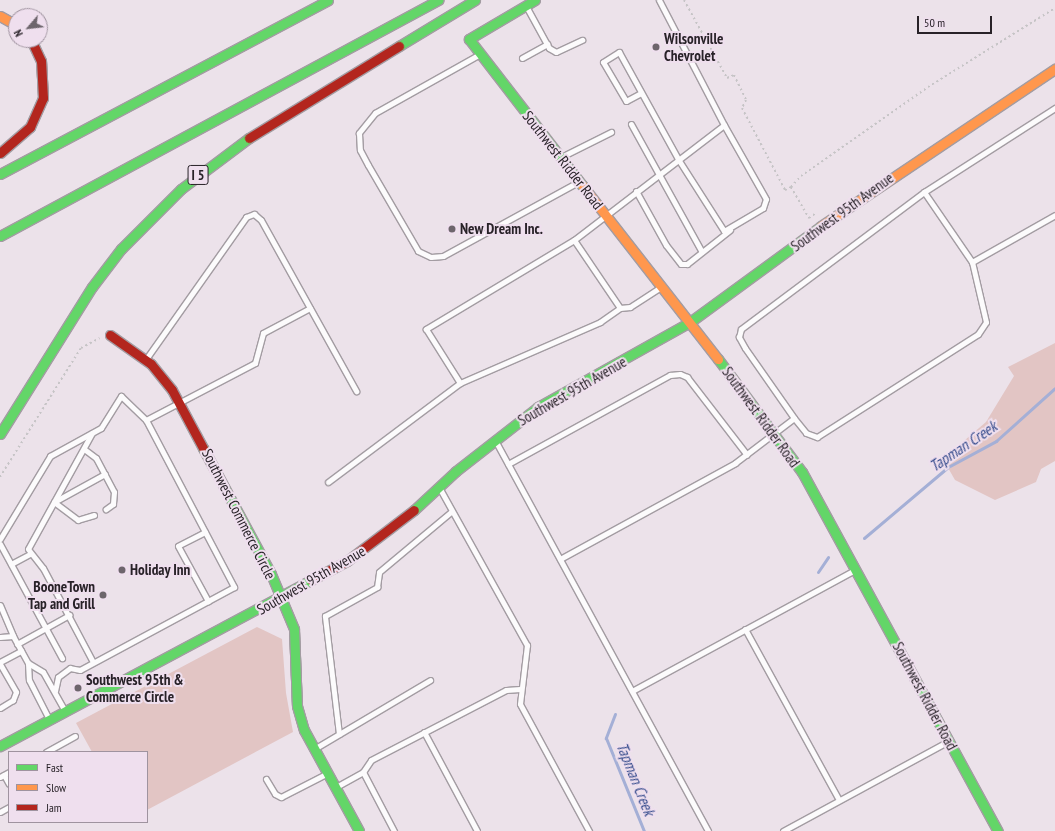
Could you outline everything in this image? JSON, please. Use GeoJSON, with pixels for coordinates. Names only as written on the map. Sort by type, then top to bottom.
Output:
{"type":"FeatureCollection","features":[{"type":"Feature","properties":{"kind":"main road"},"geometry":{"type":"LineString","coordinates":[[0,174],[328,0]]}},
{"type":"Feature","properties":{"kind":"main road"},"geometry":{"type":"LineString","coordinates":[[0,236],[438,0]]}},
{"type":"Feature","properties":{"kind":"main road","name":"I 5"},"geometry":{"type":"LineString","coordinates":[[0,434],[92,287],[121,249],[181,189],[258,131],[475,0]]}},
{"type":"Feature","properties":{"kind":"main road"},"geometry":{"type":"LineString","coordinates":[[526,5],[535,0]]}},
{"type":"Feature","properties":{"kind":"main road","name":"Southwest Ridder Road"},"geometry":{"type":"LineString","coordinates":[[526,5],[469,39],[690,322],[774,433],[808,482],[998,831]]}},
{"type":"Feature","properties":{"kind":"main road"},"geometry":{"type":"LineString","coordinates":[[0,153],[30,127],[44,98],[41,61],[35,48]]}},
{"type":"Feature","properties":{"kind":"main road","name":"Southwest 95th Avenue"},"geometry":{"type":"LineString","coordinates":[[0,746],[281,598],[373,544],[495,439],[538,408],[690,322],[885,180],[1055,69]]}},
{"type":"Feature","properties":{"kind":"main road","name":"Southwest Commerce Circle"},"geometry":{"type":"LineString","coordinates":[[110,335],[145,360],[179,401],[281,598],[295,637],[297,706],[314,749],[359,831]]}},
{"type":"Feature","properties":{"kind":"lane"},"geometry":{"type":"LineString","coordinates":[[636,191],[666,245],[681,264],[702,252],[730,230],[763,208],[766,199],[724,125],[659,0]]}},
{"type":"Feature","properties":{"kind":"lane"},"geometry":{"type":"LineString","coordinates":[[526,5],[547,44],[556,52],[582,40]]}},
{"type":"Feature","properties":{"kind":"lane"},"geometry":{"type":"LineString","coordinates":[[522,58],[547,44]]}},
{"type":"Feature","properties":{"kind":"lane"},"geometry":{"type":"LineString","coordinates":[[641,93],[626,101],[603,62],[619,52],[678,159],[719,228],[730,230]]}},
{"type":"Feature","properties":{"kind":"lane"},"geometry":{"type":"LineString","coordinates":[[480,54],[374,113],[359,133],[360,150],[418,251],[431,257],[443,256],[580,182]]}},
{"type":"Feature","properties":{"kind":"lane"},"geometry":{"type":"LineString","coordinates":[[924,192],[972,262],[986,322],[978,334],[817,437],[806,433],[745,348],[739,337],[741,329],[924,192],[1055,108]]}},
{"type":"Feature","properties":{"kind":"lane"},"geometry":{"type":"LineString","coordinates":[[631,124],[657,175],[702,252]]}},
{"type":"Feature","properties":{"kind":"lane"},"geometry":{"type":"LineString","coordinates":[[460,383],[426,329],[574,240],[604,213],[724,125]]}},
{"type":"Feature","properties":{"kind":"lane"},"geometry":{"type":"LineString","coordinates":[[560,157],[611,132]]}},
{"type":"Feature","properties":{"kind":"lane"},"geometry":{"type":"LineString","coordinates":[[145,360],[249,215],[254,214],[261,220],[356,392]]}},
{"type":"Feature","properties":{"kind":"lane"},"geometry":{"type":"LineString","coordinates":[[972,262],[1055,215]]}},
{"type":"Feature","properties":{"kind":"lane"},"geometry":{"type":"LineString","coordinates":[[574,240],[620,308]]}},
{"type":"Feature","properties":{"kind":"lane"},"geometry":{"type":"LineString","coordinates":[[328,482],[460,383],[600,322],[620,308],[630,307],[662,286]]}},
{"type":"Feature","properties":{"kind":"lane"},"geometry":{"type":"LineString","coordinates":[[146,420],[179,401],[255,363],[263,333],[310,308]]}},
{"type":"Feature","properties":{"kind":"lane"},"geometry":{"type":"LineString","coordinates":[[508,464],[670,376],[680,374],[687,377],[747,454]]}},
{"type":"Feature","properties":{"kind":"lane"},"geometry":{"type":"LineString","coordinates":[[0,539],[50,456],[101,428],[121,396],[146,420],[234,587],[93,662],[64,672],[56,682],[55,691]]}},
{"type":"Feature","properties":{"kind":"lane"},"geometry":{"type":"LineString","coordinates":[[560,559],[747,454],[794,418]]}},
{"type":"Feature","properties":{"kind":"lane"},"geometry":{"type":"LineString","coordinates":[[92,433],[54,502],[29,542],[30,554],[43,568],[93,662]]}},
{"type":"Feature","properties":{"kind":"lane"},"geometry":{"type":"LineString","coordinates":[[495,439],[708,831]]}},
{"type":"Feature","properties":{"kind":"lane"},"geometry":{"type":"LineString","coordinates":[[84,449],[96,458],[105,474],[115,499],[106,509]]}},
{"type":"Feature","properties":{"kind":"lane"},"geometry":{"type":"LineString","coordinates":[[54,502],[105,474]]}},
{"type":"Feature","properties":{"kind":"lane"},"geometry":{"type":"LineString","coordinates":[[439,487],[527,645],[520,689],[520,704],[588,831]]}},
{"type":"Feature","properties":{"kind":"lane"},"geometry":{"type":"LineString","coordinates":[[54,502],[78,520],[94,515]]}},
{"type":"Feature","properties":{"kind":"lane"},"geometry":{"type":"LineString","coordinates":[[339,734],[325,616],[377,587],[379,572],[452,511]]}},
{"type":"Feature","properties":{"kind":"lane"},"geometry":{"type":"LineString","coordinates":[[205,532],[178,546],[208,601]]}},
{"type":"Feature","properties":{"kind":"lane"},"geometry":{"type":"LineString","coordinates":[[0,544],[62,658]]}},
{"type":"Feature","properties":{"kind":"lane"},"geometry":{"type":"LineString","coordinates":[[11,564],[30,554]]}},
{"type":"Feature","properties":{"kind":"lane"},"geometry":{"type":"LineString","coordinates":[[632,691],[856,569]]}},
{"type":"Feature","properties":{"kind":"lane"},"geometry":{"type":"LineString","coordinates":[[0,605],[3,618],[28,663],[29,680],[50,720]]}},
{"type":"Feature","properties":{"kind":"lane"},"geometry":{"type":"LineString","coordinates":[[17,644],[69,616]]}},
{"type":"Feature","properties":{"kind":"lane"},"geometry":{"type":"LineString","coordinates":[[745,629],[839,800]]}},
{"type":"Feature","properties":{"kind":"lane"},"geometry":{"type":"LineString","coordinates":[[0,637],[13,636]]}},
{"type":"Feature","properties":{"kind":"lane"},"geometry":{"type":"LineString","coordinates":[[0,708],[13,700],[16,692],[0,663],[21,651]]}},
{"type":"Feature","properties":{"kind":"lane"},"geometry":{"type":"LineString","coordinates":[[28,663],[43,672],[55,691],[65,712]]}},
{"type":"Feature","properties":{"kind":"lane"},"geometry":{"type":"LineString","coordinates":[[314,749],[430,680]]}},
{"type":"Feature","properties":{"kind":"lane"},"geometry":{"type":"LineString","coordinates":[[335,788],[362,772],[371,760],[506,690],[520,689]]}},
{"type":"Feature","properties":{"kind":"lane"},"geometry":{"type":"LineString","coordinates":[[424,732],[477,831]]}},
{"type":"Feature","properties":{"kind":"lane"},"geometry":{"type":"LineString","coordinates":[[48,751],[75,736]]}},
{"type":"Feature","properties":{"kind":"lane"},"geometry":{"type":"LineString","coordinates":[[783,831],[949,741]]}},
{"type":"Feature","properties":{"kind":"lane"},"geometry":{"type":"LineString","coordinates":[[362,772],[394,831]]}},
{"type":"Feature","properties":{"kind":"lane"},"geometry":{"type":"LineString","coordinates":[[266,779],[274,794],[281,797],[327,773]]}},
{"type":"Feature","properties":{"kind":"path"},"geometry":{"type":"LineString","coordinates":[[684,0],[727,78],[734,75],[746,100],[742,108],[785,190],[791,187],[812,168],[928,86],[1055,8]]}},
{"type":"Feature","properties":{"kind":"path"},"geometry":{"type":"LineString","coordinates":[[791,187],[809,218],[816,213]]}},
{"type":"Feature","properties":{"kind":"path"},"geometry":{"type":"LineString","coordinates":[[0,477],[81,348],[86,342],[110,335]]}},
{"type":"Feature","properties":{"kind":"shaded area"},"geometry":{"type":"Polygon","coordinates":[[[1055,343],[1055,461],[1041,469],[1036,482],[995,500],[955,480],[943,459],[986,422],[1014,376],[1008,367],[1055,343]]]}},
{"type":"Feature","properties":{"kind":"shaded area"},"geometry":{"type":"Polygon","coordinates":[[[257,627],[282,639],[286,693],[293,732],[148,809],[148,751],[91,751],[76,723],[257,627]]]}},
{"type":"Feature","properties":{"kind":"waterway","name":"Tapman Creek"},"geometry":{"type":"LineString","coordinates":[[864,538],[948,467],[996,441],[1055,388]]}},
{"type":"Feature","properties":{"kind":"waterway","name":"Tapman Creek"},"geometry":{"type":"LineString","coordinates":[[818,572],[828,557]]}},
{"type":"Feature","properties":{"kind":"waterway","name":"Tapman Creek"},"geometry":{"type":"LineString","coordinates":[[615,714],[606,738],[644,831]]}},
{"type":"Feature","properties":{"kind":"traffic: fast"},"geometry":{"type":"LineString","coordinates":[[0,174],[328,0]]}},
{"type":"Feature","properties":{"kind":"traffic: fast"},"geometry":{"type":"LineString","coordinates":[[0,236],[438,0]]}},
{"type":"Feature","properties":{"kind":"traffic: fast"},"geometry":{"type":"LineString","coordinates":[[399,46],[475,0]]}},
{"type":"Feature","properties":{"kind":"traffic: fast"},"geometry":{"type":"LineString","coordinates":[[535,0],[469,39],[582,185]]}},
{"type":"Feature","properties":{"kind":"traffic: fast"},"geometry":{"type":"LineString","coordinates":[[0,434],[92,287],[121,249],[181,189],[249,138]]}},
{"type":"Feature","properties":{"kind":"traffic: fast"},"geometry":{"type":"LineString","coordinates":[[414,510],[456,471],[538,407],[690,322],[821,226]]}},
{"type":"Feature","properties":{"kind":"traffic: fast"},"geometry":{"type":"LineString","coordinates":[[718,359],[802,472],[998,831]]}},
{"type":"Feature","properties":{"kind":"traffic: fast"},"geometry":{"type":"LineString","coordinates":[[203,448],[271,574],[294,629],[297,706],[304,730],[359,831]]}},
{"type":"Feature","properties":{"kind":"traffic: fast"},"geometry":{"type":"LineString","coordinates":[[0,746],[311,580]]}},
{"type":"Feature","properties":{"kind":"traffic: slow"},"geometry":{"type":"LineString","coordinates":[[0,16],[8,20]]}},
{"type":"Feature","properties":{"kind":"traffic: slow"},"geometry":{"type":"LineString","coordinates":[[821,226],[1055,69]]}},
{"type":"Feature","properties":{"kind":"traffic: slow"},"geometry":{"type":"LineString","coordinates":[[582,185],[718,359]]}},
{"type":"Feature","properties":{"kind":"traffic: jam"},"geometry":{"type":"LineString","coordinates":[[249,138],[399,46]]}},
{"type":"Feature","properties":{"kind":"traffic: jam"},"geometry":{"type":"LineString","coordinates":[[0,153],[30,127],[43,98],[41,61],[35,48]]}},
{"type":"Feature","properties":{"kind":"traffic: jam"},"geometry":{"type":"LineString","coordinates":[[110,335],[151,364],[172,390],[203,448]]}},
{"type":"Feature","properties":{"kind":"traffic: jam"},"geometry":{"type":"LineString","coordinates":[[311,580],[347,561],[414,510]]}},
{"type":"Feature","properties":{"kind":"place","name":"Wilsonville Chevrolet"},"geometry":{"type":"Point","coordinates":[656,47]}},
{"type":"Feature","properties":{"kind":"place","name":"New Dream Inc."},"geometry":{"type":"Point","coordinates":[452,229]}},
{"type":"Feature","properties":{"kind":"place","name":"Holiday Inn"},"geometry":{"type":"Point","coordinates":[122,570]}},
{"type":"Feature","properties":{"kind":"place","name":"BooneTown Tap and Grill"},"geometry":{"type":"Point","coordinates":[103,595]}},
{"type":"Feature","properties":{"kind":"place","name":"Southwest 95th & Commerce Circle"},"geometry":{"type":"Point","coordinates":[78,688]}}]}
